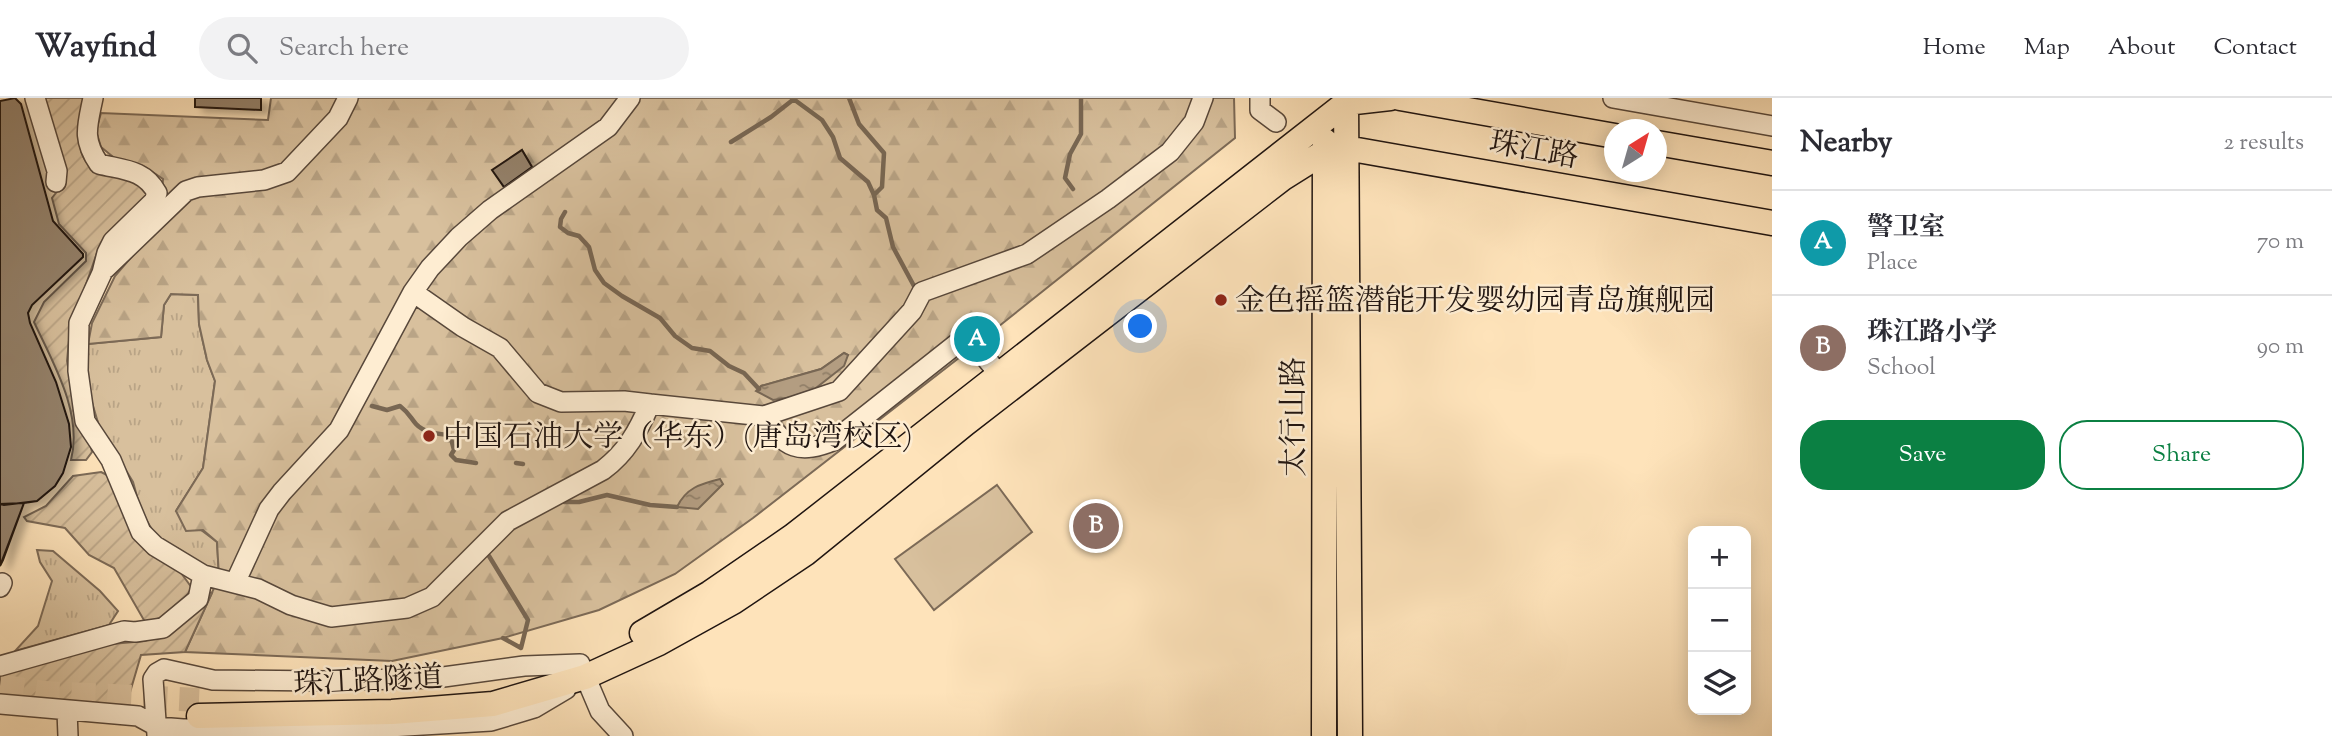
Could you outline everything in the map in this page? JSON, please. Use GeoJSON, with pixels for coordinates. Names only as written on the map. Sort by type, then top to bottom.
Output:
{"type":"FeatureCollection","features":[{"type":"Feature","properties":{"kind":"main road"},"geometry":{"type":"LineString","coordinates":[[583,671],[710,593],[793,536],[1335,104],[1390,98]]}},
{"type":"Feature","properties":{"kind":"main road","name":"珠江路"},"geometry":{"type":"LineString","coordinates":[[1400,98],[1604,133]]}},
{"type":"Feature","properties":{"kind":"main road","name":"太行山路"},"geometry":{"type":"LineString","coordinates":[[1335,104],[1350,736]]}},
{"type":"Feature","properties":{"kind":"main road"},"geometry":{"type":"LineString","coordinates":[[1667,145],[1772,163]]}},
{"type":"Feature","properties":{"kind":"main road"},"geometry":{"type":"LineString","coordinates":[[583,671],[659,643],[723,608],[806,553],[966,423],[1192,247],[1283,178],[1336,150]]}},
{"type":"Feature","properties":{"kind":"main road","name":"太行山路"},"geometry":{"type":"LineString","coordinates":[[1324,736],[1336,150]]}},
{"type":"Feature","properties":{"kind":"main road","name":"珠江路"},"geometry":{"type":"LineString","coordinates":[[1336,150],[1772,223]]}},
{"type":"Feature","properties":{"kind":"main road","name":"珠江路隧道"},"geometry":{"type":"LineString","coordinates":[[199,708],[536,685],[583,671]]}},
{"type":"Feature","properties":{"kind":"street"},"geometry":{"type":"LineString","coordinates":[[35,98],[57,171],[57,182]]}},
{"type":"Feature","properties":{"kind":"street"},"geometry":{"type":"LineString","coordinates":[[93,98],[87,128],[89,149],[99,164],[139,174],[150,180],[157,193],[154,201],[113,241],[79,323],[78,372],[85,421],[111,460],[141,532],[155,546],[203,575],[258,589],[291,605],[331,617],[407,608],[432,597],[508,521],[617,460],[629,446],[650,404]]}},
{"type":"Feature","properties":{"kind":"street"},"geometry":{"type":"LineString","coordinates":[[102,273],[186,191],[198,187],[264,180],[287,172],[338,118],[348,98]]}},
{"type":"Feature","properties":{"kind":"street"},"geometry":{"type":"LineString","coordinates":[[235,583],[269,509],[339,430],[413,292],[437,261],[480,219],[608,127],[630,98]]}},
{"type":"Feature","properties":{"kind":"street"},"geometry":{"type":"LineString","coordinates":[[413,292],[499,348],[538,393],[561,402],[624,401],[764,416],[799,407],[839,391],[875,353],[920,297],[1027,254],[1108,199],[1170,152],[1194,122],[1203,98]]}},
{"type":"Feature","properties":{"kind":"street"},"geometry":{"type":"LineString","coordinates":[[1260,98],[1260,110],[1276,122]]}},
{"type":"Feature","properties":{"kind":"street"},"geometry":{"type":"LineString","coordinates":[[1613,98],[1772,126]]}},
{"type":"Feature","properties":{"kind":"street"},"geometry":{"type":"LineString","coordinates":[[764,416],[783,441],[795,447],[816,448],[835,440],[964,338],[975,345],[999,374]]}},
{"type":"Feature","properties":{"kind":"street"},"geometry":{"type":"LineString","coordinates":[[0,666],[124,631],[163,628],[198,599],[203,575]]}},
{"type":"Feature","properties":{"kind":"street"},"geometry":{"type":"LineString","coordinates":[[157,731],[153,679],[164,669],[213,680],[324,681],[436,678],[524,666],[583,671]]}},
{"type":"Feature","properties":{"kind":"street"},"geometry":{"type":"LineString","coordinates":[[0,704],[138,716],[157,731],[372,728],[491,720],[534,708],[583,671]]}},
{"type":"Feature","properties":{"kind":"street"},"geometry":{"type":"LineString","coordinates":[[583,671],[600,712],[623,736]]}},
{"type":"Feature","properties":{"kind":"street"},"geometry":{"type":"LineString","coordinates":[[67,711],[68,736]]}},
{"type":"Feature","properties":{"kind":"green space"},"geometry":{"type":"Polygon","coordinates":[[[45,98],[84,98],[79,132],[83,157],[101,173],[136,178],[147,193],[144,204],[98,250],[70,330],[67,361],[76,412],[92,452],[86,460],[71,460],[74,442],[70,406],[34,322],[44,302],[86,261],[86,253],[59,224],[52,198],[63,184],[45,98]]]}},
{"type":"Feature","properties":{"kind":"green space","name":"中国石油大学（华东）(唐岛湾校区)"},"geometry":{"type":"Polygon","coordinates":[[[271,98],[1234,98],[1235,138],[964,354],[753,518],[675,574],[599,610],[503,638],[392,661],[185,652],[219,577],[217,542],[203,530],[186,531],[176,511],[203,468],[215,381],[199,324],[198,295],[171,294],[164,305],[161,337],[88,344],[92,323],[115,276],[160,224],[163,179],[145,167],[118,161],[101,147],[96,131],[101,113],[268,120],[271,98]],[[522,150],[493,170],[504,187],[532,167],[522,150]],[[844,353],[821,369],[761,386],[806,395],[848,355],[844,353]]]}},
{"type":"Feature","properties":{"kind":"green space"},"geometry":{"type":"Polygon","coordinates":[[[171,294],[198,295],[199,324],[215,381],[203,468],[176,511],[217,542],[219,577],[179,549],[157,538],[141,511],[133,482],[99,426],[88,389],[88,344],[161,337],[164,305],[171,294]]]}},
{"type":"Feature","properties":{"kind":"green space"},"geometry":{"type":"Polygon","coordinates":[[[101,472],[111,477],[192,588],[177,607],[161,618],[145,622],[114,568],[89,555],[65,528],[27,521],[24,517],[46,506],[73,476],[101,472]]]}},
{"type":"Feature","properties":{"kind":"green space"},"geometry":{"type":"Polygon","coordinates":[[[997,485],[1032,532],[934,610],[895,559],[997,485]]]}},
{"type":"Feature","properties":{"kind":"green space"},"geometry":{"type":"Polygon","coordinates":[[[37,550],[53,551],[100,591],[118,611],[109,625],[15,651],[38,626],[52,581],[40,562],[37,550]]]}},
{"type":"Feature","properties":{"kind":"green space"},"geometry":{"type":"Polygon","coordinates":[[[207,592],[212,593],[185,652],[141,655],[126,706],[0,696],[0,674],[100,645],[145,641],[176,629],[207,592]]]}},
{"type":"Feature","properties":{"kind":"water"},"geometry":{"type":"Polygon","coordinates":[[[844,353],[848,355],[844,366],[807,395],[773,400],[756,391],[761,386],[821,369],[844,353]]]}},
{"type":"Feature","properties":{"kind":"water"},"geometry":{"type":"Polygon","coordinates":[[[720,479],[723,484],[698,509],[677,507],[694,488],[720,479]]]}},
{"type":"Feature","properties":{"kind":"building"},"geometry":{"type":"Polygon","coordinates":[[[15,98],[21,104],[53,221],[83,257],[32,305],[28,313],[56,382],[69,424],[71,447],[63,473],[55,486],[37,501],[24,503],[0,566],[0,101],[15,98]]]}},
{"type":"Feature","properties":{"kind":"building"},"geometry":{"type":"Polygon","coordinates":[[[15,98],[21,104],[53,221],[83,257],[32,305],[28,313],[56,382],[69,424],[71,447],[63,473],[55,486],[37,501],[4,505],[0,504],[0,101],[15,98]]]}},
{"type":"Feature","properties":{"kind":"building"},"geometry":{"type":"Polygon","coordinates":[[[195,98],[261,98],[261,110],[195,107],[195,98]]]}},
{"type":"Feature","properties":{"kind":"building"},"geometry":{"type":"Polygon","coordinates":[[[522,150],[532,167],[504,187],[492,170],[522,150]]]}},
{"type":"Feature","properties":{"kind":"building"},"geometry":{"type":"Polygon","coordinates":[[[24,503],[3,560],[0,566],[0,504],[24,503]]]}},
{"type":"Feature","properties":{"kind":"waterway"},"geometry":{"type":"LineString","coordinates":[[792,98],[822,120],[833,137],[840,158],[868,182],[874,195]]}},
{"type":"Feature","properties":{"kind":"waterway"},"geometry":{"type":"LineString","coordinates":[[849,98],[859,124],[884,153],[882,187],[874,195],[877,210],[886,218],[893,247],[914,286],[919,290]]}},
{"type":"Feature","properties":{"kind":"waterway"},"geometry":{"type":"LineString","coordinates":[[1073,189],[1065,178],[1070,154],[1081,134],[1081,98]]}},
{"type":"Feature","properties":{"kind":"waterway"},"geometry":{"type":"LineString","coordinates":[[731,142],[794,99]]}},
{"type":"Feature","properties":{"kind":"waterway"},"geometry":{"type":"LineString","coordinates":[[565,212],[560,227],[579,236],[589,247],[595,270],[604,283],[660,318],[675,336],[692,348],[710,351],[729,366],[744,373],[759,389]]}},
{"type":"Feature","properties":{"kind":"waterway"},"geometry":{"type":"LineString","coordinates":[[372,406],[387,410],[400,406],[423,429],[450,435],[454,450],[451,455],[456,460],[476,463]]}},
{"type":"Feature","properties":{"kind":"waterway"},"geometry":{"type":"LineString","coordinates":[[516,463],[523,464]]}},
{"type":"Feature","properties":{"kind":"waterway"},"geometry":{"type":"LineString","coordinates":[[561,500],[579,502],[607,495],[650,505],[677,507]]}},
{"type":"Feature","properties":{"kind":"waterway"},"geometry":{"type":"LineString","coordinates":[[489,556],[528,620],[521,648],[503,638]]}},
{"type":"Feature","properties":{"kind":"tunnel"},"geometry":{"type":"LineString","coordinates":[[0,686],[44,693],[199,700]]}},
{"type":"Feature","properties":{"kind":"place","name":"金色摇篮潜能开发婴幼园青岛旗舰园"},"geometry":{"type":"Point","coordinates":[1221,300]}},
{"type":"Feature","properties":{"kind":"place","name":"警卫室"},"geometry":{"type":"Point","coordinates":[977,339]}},
{"type":"Feature","properties":{"kind":"place","name":"中国石油大学（华东）(唐岛湾校区)"},"geometry":{"type":"Point","coordinates":[429,436]}},
{"type":"Feature","properties":{"kind":"place","name":"珠江路小学"},"geometry":{"type":"Point","coordinates":[1096,526]}}]}
